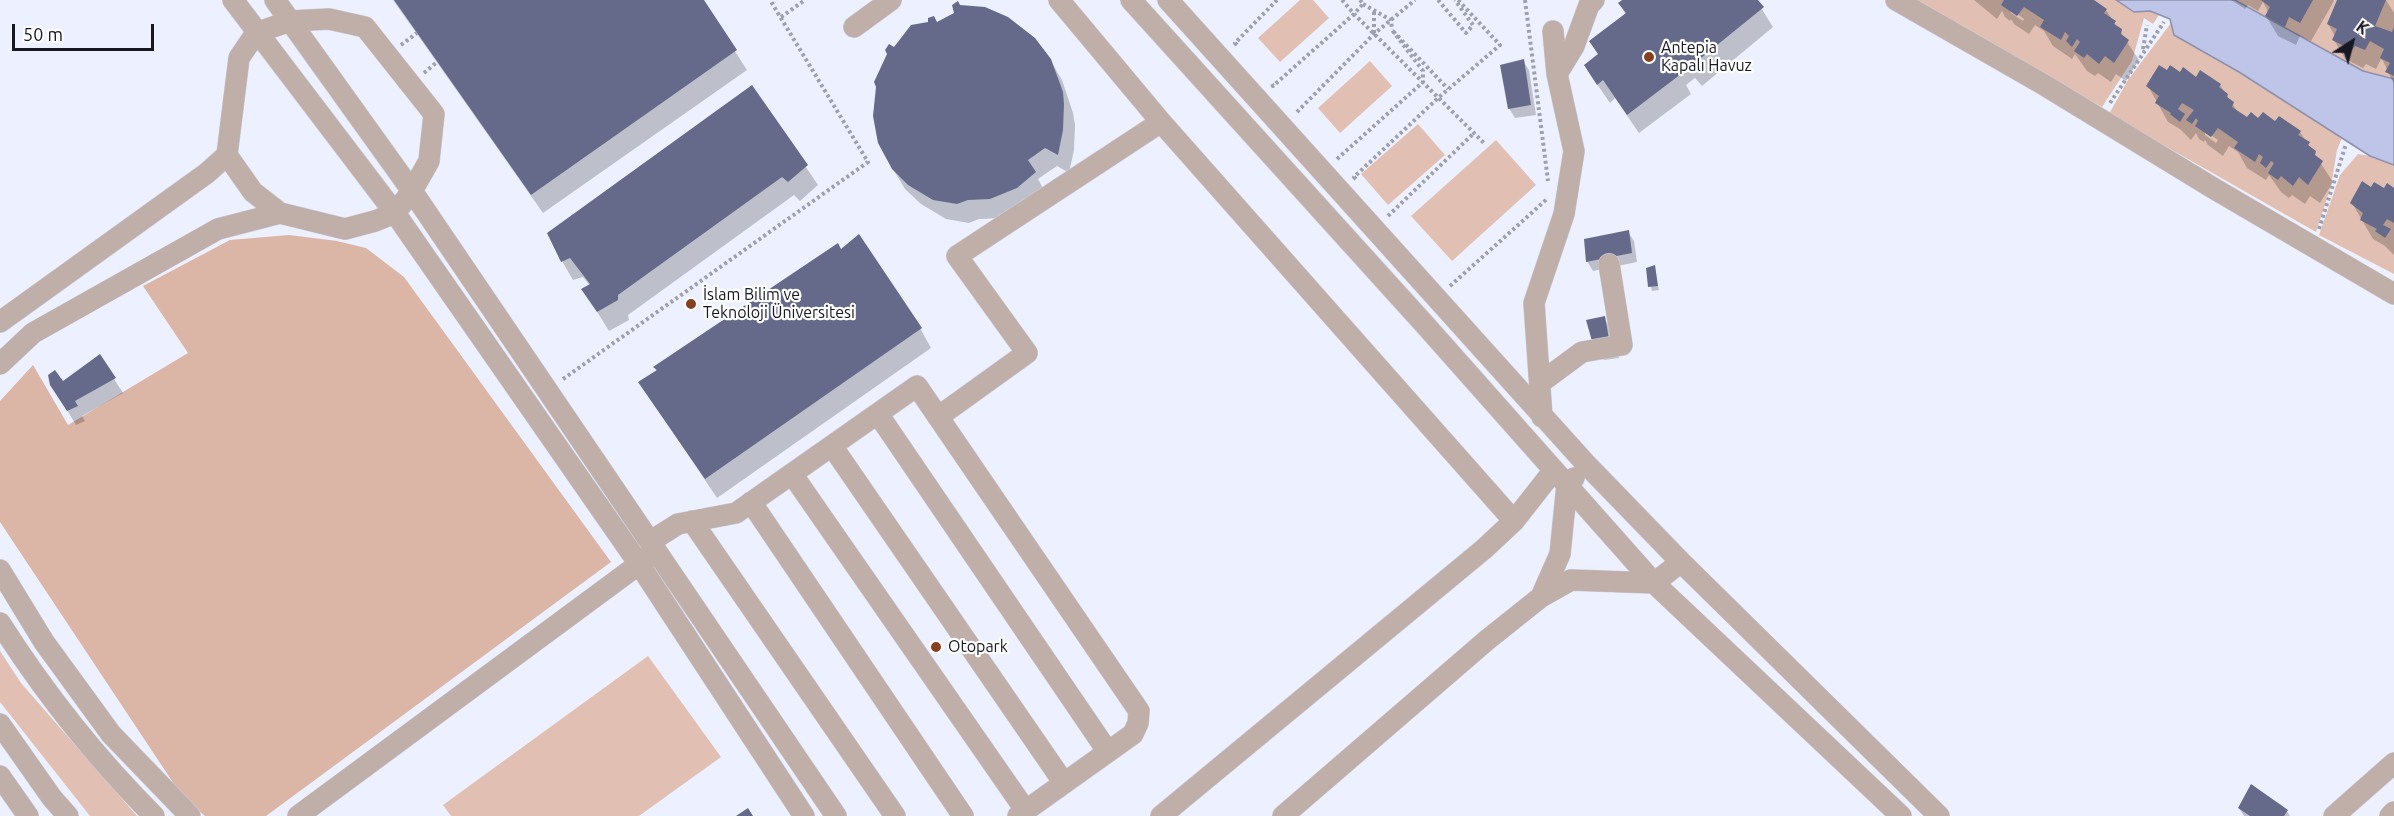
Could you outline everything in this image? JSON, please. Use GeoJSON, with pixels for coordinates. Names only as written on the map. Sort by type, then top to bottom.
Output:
{"type":"FeatureCollection","features":[{"type":"Feature","properties":{"kind":"street"},"geometry":{"type":"LineString","coordinates":[[233,0],[395,213],[639,564],[804,816]]}},
{"type":"Feature","properties":{"kind":"street"},"geometry":{"type":"LineString","coordinates":[[275,0],[412,191],[836,816]]}},
{"type":"Feature","properties":{"kind":"street"},"geometry":{"type":"LineString","coordinates":[[854,27],[891,0]]}},
{"type":"Feature","properties":{"kind":"street"},"geometry":{"type":"LineString","coordinates":[[1059,0],[1161,122],[1514,521]]}},
{"type":"Feature","properties":{"kind":"street"},"geometry":{"type":"LineString","coordinates":[[1131,0],[1654,583],[1901,816]]}},
{"type":"Feature","properties":{"kind":"street"},"geometry":{"type":"LineString","coordinates":[[1168,0],[1587,465],[1681,562],[1939,816]]}},
{"type":"Feature","properties":{"kind":"street"},"geometry":{"type":"LineString","coordinates":[[1557,74],[1574,46],[1589,5],[1594,0]]}},
{"type":"Feature","properties":{"kind":"street"},"geometry":{"type":"LineString","coordinates":[[1896,0],[2394,294]]}},
{"type":"Feature","properties":{"kind":"street"},"geometry":{"type":"LineString","coordinates":[[0,322],[207,173],[227,155],[239,58],[256,33],[290,21],[329,19],[365,27],[434,114],[429,161],[412,191],[395,213],[345,229],[280,213],[253,192],[227,155]]}},
{"type":"Feature","properties":{"kind":"street"},"geometry":{"type":"LineString","coordinates":[[1542,417],[1534,303],[1564,214],[1574,152],[1557,74],[1553,31]]}},
{"type":"Feature","properties":{"kind":"street"},"geometry":{"type":"LineString","coordinates":[[938,417],[1027,353],[957,256],[1161,122]]}},
{"type":"Feature","properties":{"kind":"street"},"geometry":{"type":"LineString","coordinates":[[0,364],[33,333],[218,229],[280,213]]}},
{"type":"Feature","properties":{"kind":"street"},"geometry":{"type":"LineString","coordinates":[[1540,383],[1582,352],[1622,345],[1609,264]]}},
{"type":"Feature","properties":{"kind":"street"},"geometry":{"type":"LineString","coordinates":[[298,816],[639,564],[654,546],[678,524],[736,513],[917,386],[1139,711],[1138,723],[1133,734],[1022,813],[792,474]]}},
{"type":"Feature","properties":{"kind":"street"},"geometry":{"type":"LineString","coordinates":[[878,414],[1108,752]]}},
{"type":"Feature","properties":{"kind":"street"},"geometry":{"type":"LineString","coordinates":[[832,446],[1064,783]]}},
{"type":"Feature","properties":{"kind":"street"},"geometry":{"type":"LineString","coordinates":[[1161,816],[1484,549],[1561,477],[1587,465]]}},
{"type":"Feature","properties":{"kind":"street"},"geometry":{"type":"LineString","coordinates":[[1541,597],[1560,554],[1561,477]]}},
{"type":"Feature","properties":{"kind":"street"},"geometry":{"type":"LineString","coordinates":[[752,502],[963,816]]}},
{"type":"Feature","properties":{"kind":"street"},"geometry":{"type":"LineString","coordinates":[[692,521],[895,816]]}},
{"type":"Feature","properties":{"kind":"street"},"geometry":{"type":"LineString","coordinates":[[1283,816],[1487,640],[1541,597],[1571,579],[1654,583],[1681,562]]}},
{"type":"Feature","properties":{"kind":"street"},"geometry":{"type":"LineString","coordinates":[[0,570],[44,642],[111,734],[190,816]]}},
{"type":"Feature","properties":{"kind":"street"},"geometry":{"type":"LineString","coordinates":[[0,623],[32,674],[125,787],[154,816]]}},
{"type":"Feature","properties":{"kind":"street"},"geometry":{"type":"LineString","coordinates":[[0,724],[52,798],[68,816]]}},
{"type":"Feature","properties":{"kind":"street"},"geometry":{"type":"LineString","coordinates":[[2334,816],[2394,763]]}},
{"type":"Feature","properties":{"kind":"street"},"geometry":{"type":"LineString","coordinates":[[0,776],[28,816]]}},
{"type":"Feature","properties":{"kind":"street"},"geometry":{"type":"LineString","coordinates":[[2390,816],[2394,812]]}},
{"type":"Feature","properties":{"kind":"path"},"geometry":{"type":"LineString","coordinates":[[547,389],[868,162],[770,0]]}},
{"type":"Feature","properties":{"kind":"path"},"geometry":{"type":"LineString","coordinates":[[781,17],[805,0]]}},
{"type":"Feature","properties":{"kind":"path"},"geometry":{"type":"LineString","coordinates":[[1243,51],[1235,43],[1277,0]]}},
{"type":"Feature","properties":{"kind":"path"},"geometry":{"type":"LineString","coordinates":[[1342,0],[1484,143]]}},
{"type":"Feature","properties":{"kind":"path"},"geometry":{"type":"LineString","coordinates":[[1359,0],[1391,20]]}},
{"type":"Feature","properties":{"kind":"path"},"geometry":{"type":"LineString","coordinates":[[1303,119],[1296,111],[1374,34],[1415,0]]}},
{"type":"Feature","properties":{"kind":"path"},"geometry":{"type":"LineString","coordinates":[[1438,0],[1466,33],[1473,25],[1457,0]]}},
{"type":"Feature","properties":{"kind":"path"},"geometry":{"type":"LineString","coordinates":[[1360,185],[1354,177],[1438,98],[1500,45],[1457,0]]}},
{"type":"Feature","properties":{"kind":"path"},"geometry":{"type":"LineString","coordinates":[[1524,0],[1548,184]]}},
{"type":"Feature","properties":{"kind":"path"},"geometry":{"type":"LineString","coordinates":[[1266,77],[1273,86],[1363,4]]}},
{"type":"Feature","properties":{"kind":"path"},"geometry":{"type":"LineString","coordinates":[[1374,10],[1374,34]]}},
{"type":"Feature","properties":{"kind":"path"},"geometry":{"type":"LineString","coordinates":[[1331,152],[1338,160],[1423,82],[1423,71],[1392,30],[1391,20]]}},
{"type":"Feature","properties":{"kind":"path"},"geometry":{"type":"LineString","coordinates":[[2100,119],[2142,52],[2164,22]]}},
{"type":"Feature","properties":{"kind":"path"},"geometry":{"type":"LineString","coordinates":[[2142,52],[2147,25]]}},
{"type":"Feature","properties":{"kind":"path"},"geometry":{"type":"LineString","coordinates":[[1392,30],[1448,90]]}},
{"type":"Feature","properties":{"kind":"path"},"geometry":{"type":"LineString","coordinates":[[1380,210],[1386,218],[1474,133]]}},
{"type":"Feature","properties":{"kind":"path"},"geometry":{"type":"LineString","coordinates":[[2309,244],[2319,229],[2346,144]]}},
{"type":"Feature","properties":{"kind":"path"},"geometry":{"type":"LineString","coordinates":[[1436,299],[1550,196]]}},
{"type":"Feature","properties":{"kind":"shaded area"},"geometry":{"type":"Polygon","coordinates":[[[1300,0],[1313,0],[1329,18],[1280,62],[1258,38],[1300,0]]]}},
{"type":"Feature","properties":{"kind":"shaded area"},"geometry":{"type":"Polygon","coordinates":[[[1913,0],[2116,0],[2134,12],[2150,11],[2159,15],[2153,24],[2144,18],[2132,61],[2102,107],[1913,0]]]}},
{"type":"Feature","properties":{"kind":"shaded area"},"geometry":{"type":"Polygon","coordinates":[[[2235,0],[2394,0],[2394,79],[2363,71],[2235,0]]]}},
{"type":"Feature","properties":{"kind":"shaded area"},"geometry":{"type":"Polygon","coordinates":[[[2171,23],[2175,35],[2239,72],[2342,138],[2337,150],[2331,186],[2316,232],[2109,114],[2128,80],[2171,23]]]}},
{"type":"Feature","properties":{"kind":"shaded area"},"geometry":{"type":"Polygon","coordinates":[[[1370,61],[1392,86],[1340,133],[1318,108],[1370,61]]]}},
{"type":"Feature","properties":{"kind":"shaded area"},"geometry":{"type":"Polygon","coordinates":[[[1418,124],[1445,155],[1388,205],[1361,174],[1418,124]]]}},
{"type":"Feature","properties":{"kind":"shaded area"},"geometry":{"type":"Polygon","coordinates":[[[1496,140],[1536,185],[1452,261],[1411,216],[1496,140]]]}},
{"type":"Feature","properties":{"kind":"shaded area"},"geometry":{"type":"Polygon","coordinates":[[[2358,154],[2394,165],[2394,274],[2319,235],[2340,175],[2358,154]]]}},
{"type":"Feature","properties":{"kind":"shaded area"},"geometry":{"type":"Polygon","coordinates":[[[289,235],[337,241],[366,248],[404,277],[611,562],[266,816],[205,816],[184,799],[0,522],[0,401],[33,365],[68,425],[188,353],[143,286],[230,240],[289,235]]]}},
{"type":"Feature","properties":{"kind":"shaded area"},"geometry":{"type":"Polygon","coordinates":[[[0,651],[21,683],[137,816],[90,816],[0,702],[0,651]]]}},
{"type":"Feature","properties":{"kind":"shaded area"},"geometry":{"type":"Polygon","coordinates":[[[648,656],[721,757],[639,816],[451,816],[443,805],[648,656]]]}},
{"type":"Feature","properties":{"kind":"water"},"geometry":{"type":"Polygon","coordinates":[[[2116,0],[2235,0],[2363,71],[2394,79],[2394,165],[2370,156],[2239,72],[2174,35],[2170,19],[2150,11],[2134,12],[2116,0]]]}},
{"type":"Feature","properties":{"kind":"building"},"geometry":{"type":"Polygon","coordinates":[[[394,0],[704,0],[737,50],[531,195],[394,0]]]}},
{"type":"Feature","properties":{"kind":"building","name":"Antepia Kapalı Havuz"},"geometry":{"type":"Polygon","coordinates":[[[1622,0],[1758,0],[1764,7],[1690,67],[1683,60],[1674,67],[1681,74],[1627,115],[1603,80],[1597,85],[1584,65],[1598,54],[1589,41],[1626,13],[1618,3],[1622,0]]]}},
{"type":"Feature","properties":{"kind":"building"},"geometry":{"type":"Polygon","coordinates":[[[2004,0],[2094,0],[2107,9],[2104,13],[2116,21],[2114,24],[2122,29],[2121,34],[2129,40],[2114,63],[2105,56],[2099,64],[2087,54],[2084,58],[2074,51],[2080,42],[2077,39],[2072,47],[2066,41],[2069,36],[2065,32],[2061,40],[2040,27],[2044,20],[2024,7],[2017,16],[2001,5],[2004,0]]]}},
{"type":"Feature","properties":{"kind":"building"},"geometry":{"type":"Polygon","coordinates":[[[2261,0],[2313,0],[2300,23],[2289,17],[2285,27],[2265,16],[2270,7],[2261,0]]]}},
{"type":"Feature","properties":{"kind":"building"},"geometry":{"type":"Polygon","coordinates":[[[2337,0],[2386,0],[2375,26],[2392,32],[2394,27],[2394,76],[2385,72],[2390,63],[2380,58],[2384,49],[2370,41],[2365,50],[2355,46],[2352,50],[2332,40],[2337,29],[2327,24],[2337,0]]]}},
{"type":"Feature","properties":{"kind":"building"},"geometry":{"type":"Polygon","coordinates":[[[958,1],[960,5],[985,7],[1008,17],[1035,38],[1051,59],[1063,92],[1064,104],[1063,130],[1058,155],[1045,148],[1028,160],[1036,172],[1017,188],[990,199],[968,200],[957,204],[933,200],[908,185],[892,169],[878,143],[873,116],[876,87],[874,82],[887,54],[885,50],[889,44],[894,47],[911,25],[928,22],[928,18],[934,16],[937,22],[954,13],[952,5],[958,1]]]}},
{"type":"Feature","properties":{"kind":"building"},"geometry":{"type":"Polygon","coordinates":[[[1524,59],[1531,105],[1508,109],[1500,65],[1524,59]]]}},
{"type":"Feature","properties":{"kind":"building"},"geometry":{"type":"Polygon","coordinates":[[[2159,65],[2167,70],[2170,65],[2180,72],[2183,67],[2196,77],[2200,70],[2221,84],[2219,87],[2234,102],[2232,107],[2247,117],[2251,112],[2258,118],[2263,112],[2275,121],[2279,116],[2301,131],[2298,135],[2310,142],[2308,145],[2323,161],[2308,185],[2299,177],[2293,186],[2281,176],[2278,180],[2268,173],[2274,163],[2271,161],[2266,168],[2260,163],[2263,157],[2259,154],[2255,162],[2234,148],[2238,142],[2218,128],[2211,137],[2195,126],[2198,121],[2196,118],[2192,124],[2186,120],[2194,110],[2182,103],[2178,109],[2185,114],[2180,122],[2155,103],[2159,96],[2146,86],[2159,65]]]}},
{"type":"Feature","properties":{"kind":"building"},"geometry":{"type":"Polygon","coordinates":[[[752,85],[808,165],[788,182],[782,177],[618,295],[618,300],[597,312],[581,289],[590,284],[570,258],[561,262],[547,233],[752,85]]]}},
{"type":"Feature","properties":{"kind":"building"},"geometry":{"type":"Polygon","coordinates":[[[2362,181],[2371,187],[2374,182],[2384,188],[2387,183],[2394,188],[2394,223],[2387,219],[2383,225],[2391,229],[2385,238],[2375,231],[2377,229],[2360,220],[2363,213],[2350,203],[2362,181]]]}},
{"type":"Feature","properties":{"kind":"building"},"geometry":{"type":"Polygon","coordinates":[[[1629,230],[1632,253],[1586,262],[1584,239],[1629,230]]]}},
{"type":"Feature","properties":{"kind":"building"},"geometry":{"type":"Polygon","coordinates":[[[859,234],[922,328],[705,479],[638,382],[657,370],[653,367],[838,243],[841,249],[859,234]]]}},
{"type":"Feature","properties":{"kind":"building"},"geometry":{"type":"Polygon","coordinates":[[[1655,265],[1658,286],[1648,287],[1646,268],[1655,265]]]}},
{"type":"Feature","properties":{"kind":"building"},"geometry":{"type":"Polygon","coordinates":[[[1605,316],[1609,339],[1592,341],[1586,320],[1605,316]]]}},
{"type":"Feature","properties":{"kind":"building"},"geometry":{"type":"Polygon","coordinates":[[[100,354],[116,378],[75,401],[78,406],[67,411],[50,385],[48,375],[55,370],[63,381],[100,354]]]}},
{"type":"Feature","properties":{"kind":"building"},"geometry":{"type":"Polygon","coordinates":[[[2251,784],[2288,810],[2284,816],[2250,816],[2238,808],[2251,784]]]}},
{"type":"Feature","properties":{"kind":"building"},"geometry":{"type":"Polygon","coordinates":[[[748,808],[753,816],[736,816],[748,808]]]}},
{"type":"Feature","properties":{"kind":"place","name":"Antepia Kapalı Havuz"},"geometry":{"type":"Point","coordinates":[1649,57]}},
{"type":"Feature","properties":{"kind":"place","name":"İslam Bilim ve Teknoloji Üniversitesi"},"geometry":{"type":"Point","coordinates":[691,304]}},
{"type":"Feature","properties":{"kind":"place","name":"Otopark"},"geometry":{"type":"Point","coordinates":[936,647]}}]}
